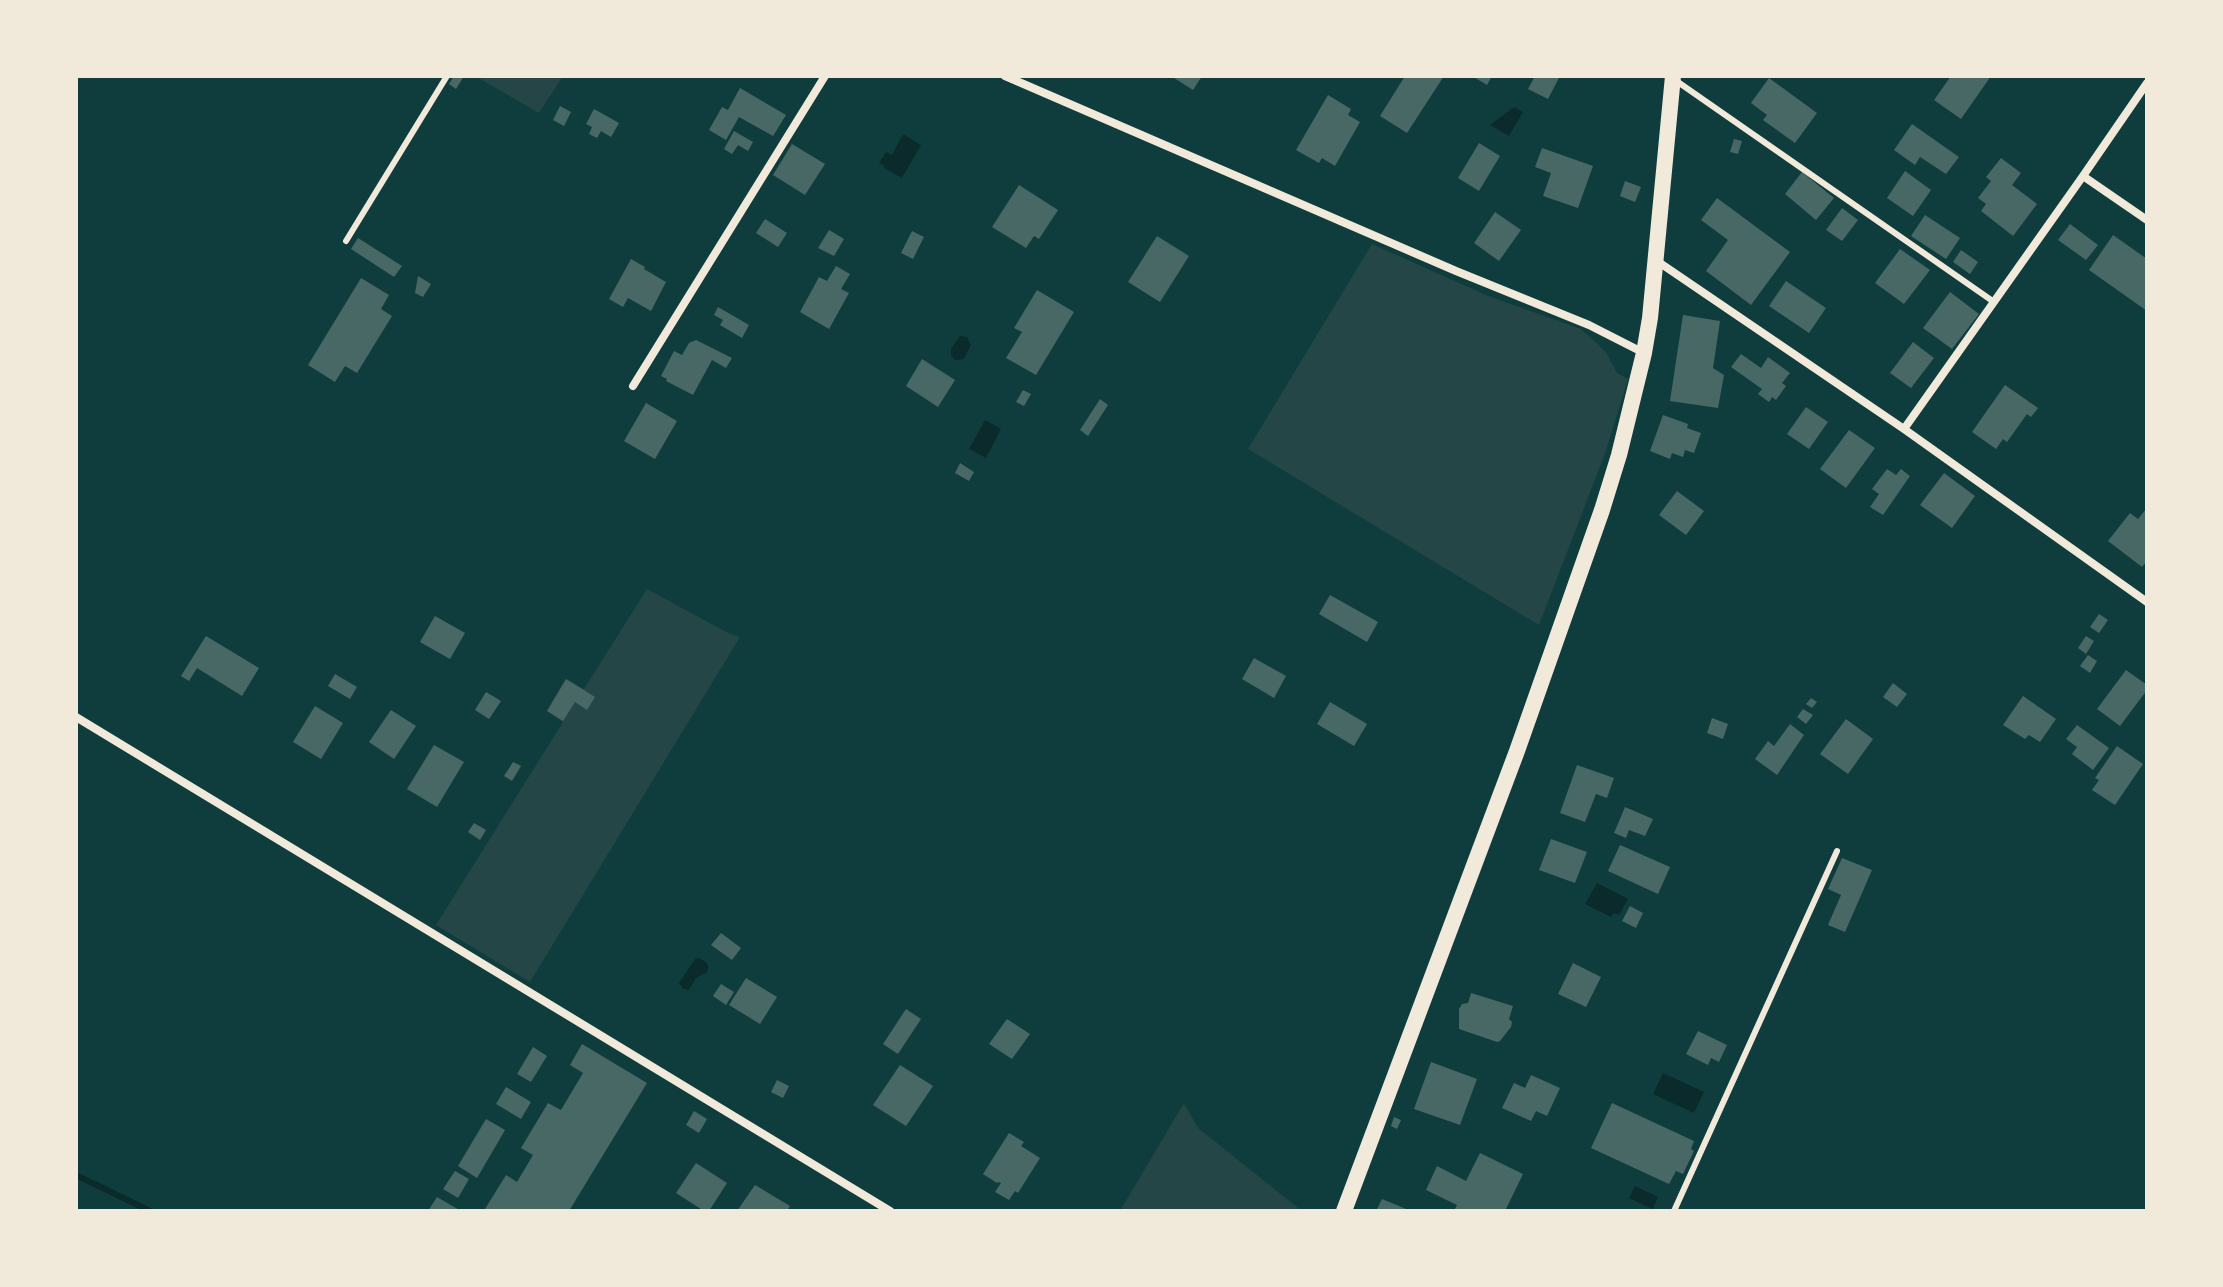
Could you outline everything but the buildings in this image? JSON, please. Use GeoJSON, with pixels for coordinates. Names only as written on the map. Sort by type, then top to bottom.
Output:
{"type":"FeatureCollection","features":[{"type":"Feature","properties":{"kind":"main road"},"geometry":{"type":"LineString","coordinates":[[1344,1211],[1517,751],[1619,455],[1644,353],[1673,77]]}},
{"type":"Feature","properties":{"kind":"street"},"geometry":{"type":"LineString","coordinates":[[633,386],[825,76]]}},
{"type":"Feature","properties":{"kind":"street"},"geometry":{"type":"LineString","coordinates":[[1006,76],[1456,271],[1589,325],[1644,353]]}},
{"type":"Feature","properties":{"kind":"street"},"geometry":{"type":"LineString","coordinates":[[1904,429],[2147,83]]}},
{"type":"Feature","properties":{"kind":"street"},"geometry":{"type":"LineString","coordinates":[[2083,176],[2147,220]]}},
{"type":"Feature","properties":{"kind":"street"},"geometry":{"type":"LineString","coordinates":[[1656,261],[1904,429],[2147,602]]}},
{"type":"Feature","properties":{"kind":"street"},"geometry":{"type":"LineString","coordinates":[[76,717],[890,1211]]}},
{"type":"Feature","properties":{"kind":"lane"},"geometry":{"type":"LineString","coordinates":[[346,241],[447,76]]}},
{"type":"Feature","properties":{"kind":"lane"},"geometry":{"type":"LineString","coordinates":[[1673,77],[1994,302]]}},
{"type":"Feature","properties":{"kind":"lane"},"geometry":{"type":"LineString","coordinates":[[1674,1211],[1837,851]]}},
{"type":"Feature","properties":{"kind":"shaded area"},"geometry":{"type":"Polygon","coordinates":[[[475,76],[563,76],[539,113],[475,76]]]}},
{"type":"Feature","properties":{"kind":"shaded area"},"geometry":{"type":"Polygon","coordinates":[[[1514,107],[1523,112],[1509,136],[1490,125],[1514,107]]]}},
{"type":"Feature","properties":{"kind":"shaded area"},"geometry":{"type":"Polygon","coordinates":[[[903,134],[921,145],[902,178],[879,163],[886,152],[892,155],[903,134]]]}},
{"type":"Feature","properties":{"kind":"shaded area"},"geometry":{"type":"Polygon","coordinates":[[[1372,244],[1488,296],[1581,329],[1606,352],[1617,373],[1628,379],[1606,451],[1539,625],[1248,449],[1372,244]]]}},
{"type":"Feature","properties":{"kind":"shaded area"},"geometry":{"type":"Polygon","coordinates":[[[960,336],[967,337],[971,345],[964,359],[955,360],[951,349],[960,336]]]}},
{"type":"Feature","properties":{"kind":"shaded area"},"geometry":{"type":"Polygon","coordinates":[[[985,420],[1001,429],[986,458],[969,449],[985,420]]]}},
{"type":"Feature","properties":{"kind":"shaded area"},"geometry":{"type":"Polygon","coordinates":[[[647,589],[740,637],[530,982],[436,925],[563,722],[547,711],[566,679],[584,689],[647,589]]]}},
{"type":"Feature","properties":{"kind":"shaded area"},"geometry":{"type":"Polygon","coordinates":[[[1597,883],[1628,899],[1619,915],[1614,913],[1611,917],[1585,904],[1597,883]]]}},
{"type":"Feature","properties":{"kind":"shaded area"},"geometry":{"type":"Polygon","coordinates":[[[695,959],[707,963],[707,972],[696,978],[689,990],[683,989],[679,983],[695,959]]]}},
{"type":"Feature","properties":{"kind":"shaded area"},"geometry":{"type":"Polygon","coordinates":[[[1663,1073],[1704,1092],[1694,1113],[1653,1094],[1663,1073]]]}},
{"type":"Feature","properties":{"kind":"shaded area"},"geometry":{"type":"Polygon","coordinates":[[[1184,1103],[1198,1128],[1302,1211],[1120,1211],[1184,1103]]]}},
{"type":"Feature","properties":{"kind":"shaded area"},"geometry":{"type":"Polygon","coordinates":[[[1635,1186],[1658,1197],[1653,1209],[1629,1198],[1635,1186]]]}},
{"type":"Feature","properties":{"kind":"waterway"},"geometry":{"type":"LineString","coordinates":[[76,1175],[150,1211]]}}]}
